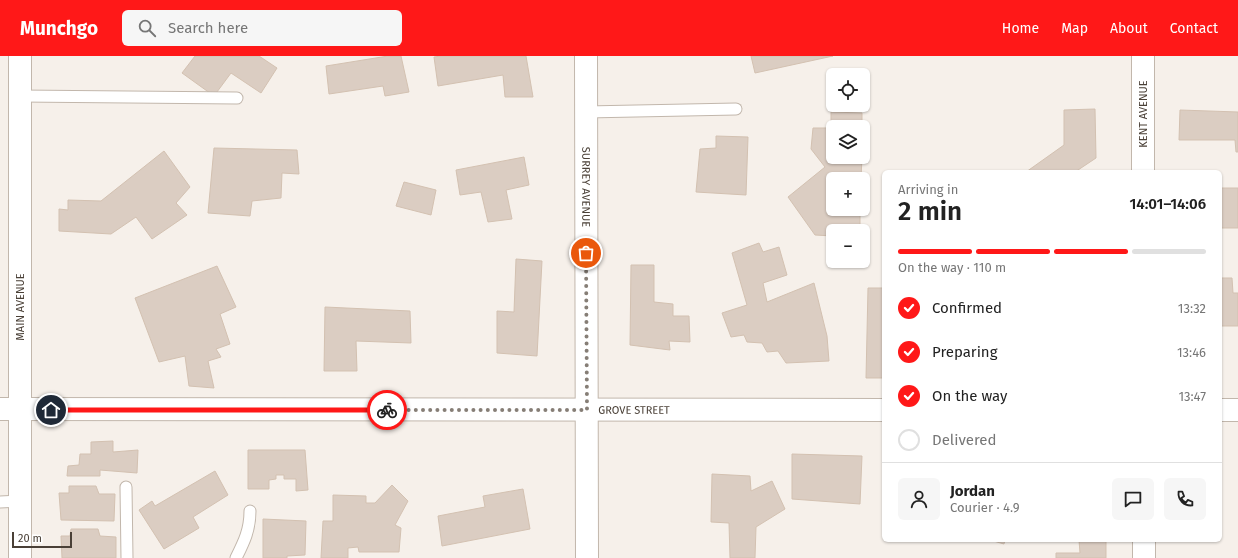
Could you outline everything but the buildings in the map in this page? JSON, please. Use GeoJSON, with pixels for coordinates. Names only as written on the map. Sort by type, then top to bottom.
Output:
{"type":"FeatureCollection","features":[{"type":"Feature","properties":{"kind":"street","name":"MAIN AVENUE"},"geometry":{"type":"LineString","coordinates":[[20,56],[10,410],[10,502],[20,558]]}},
{"type":"Feature","properties":{"kind":"street","name":"SURREY AVENUE"},"geometry":{"type":"LineString","coordinates":[[586,56],[587,558]]}},
{"type":"Feature","properties":{"kind":"street","name":"KENT AVENUE"},"geometry":{"type":"LineString","coordinates":[[1143,56],[1143,170]]}},
{"type":"Feature","properties":{"kind":"street","name":"GROVE STREET"},"geometry":{"type":"LineString","coordinates":[[10,410],[882,410]]}},
{"type":"Feature","properties":{"kind":"street"},"geometry":{"type":"LineString","coordinates":[[1222,410],[1238,410]]}},
{"type":"Feature","properties":{"kind":"street"},"geometry":{"type":"LineString","coordinates":[[1144,542],[1144,558]]}},
{"type":"Feature","properties":{"kind":"lane"},"geometry":{"type":"LineString","coordinates":[[20,96],[237,98]]}},
{"type":"Feature","properties":{"kind":"lane"},"geometry":{"type":"LineString","coordinates":[[586,112],[736,109]]}},
{"type":"Feature","properties":{"kind":"lane"},"geometry":{"type":"LineString","coordinates":[[126,487],[127,558]]}},
{"type":"Feature","properties":{"kind":"lane"},"geometry":{"type":"LineString","coordinates":[[236,558],[246,538],[249,527],[250,511]]}},
{"type":"Feature","properties":{"kind":"way so far"},"geometry":{"type":"LineString","coordinates":[[387,410],[587,410],[586,253]]}},
{"type":"Feature","properties":{"kind":"route"},"geometry":{"type":"LineString","coordinates":[[51,410],[387,410]]}}]}
